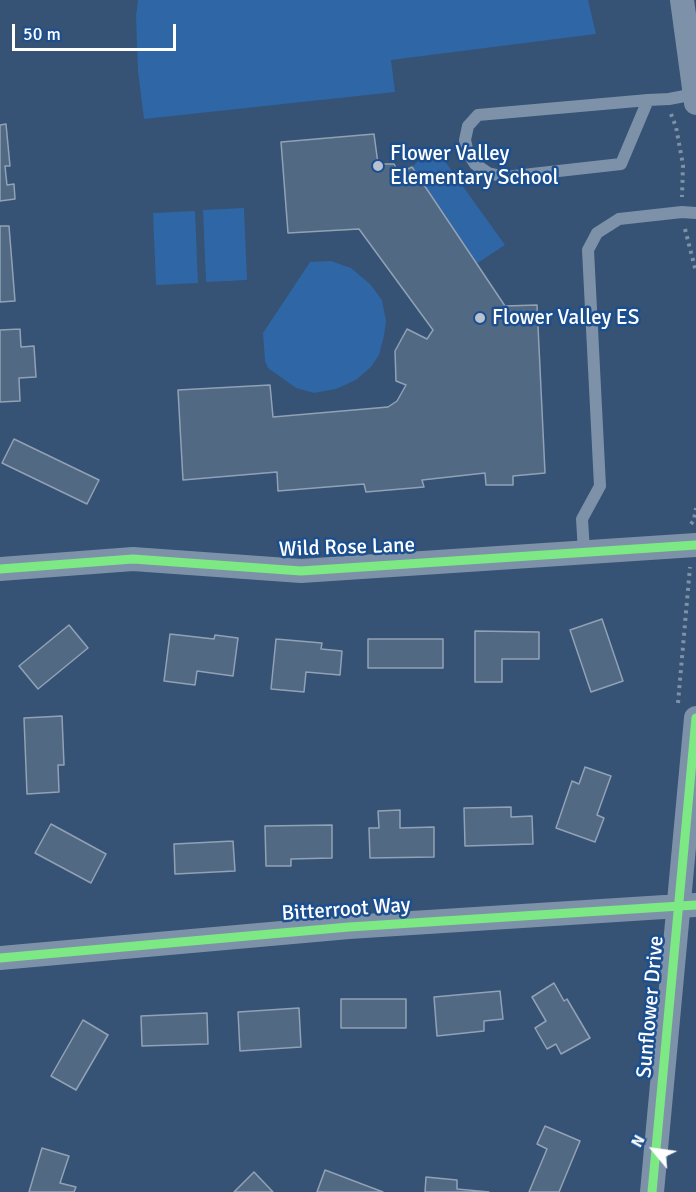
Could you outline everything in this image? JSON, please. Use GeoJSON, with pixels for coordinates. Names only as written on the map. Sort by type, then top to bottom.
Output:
{"type":"FeatureCollection","features":[{"type":"Feature","properties":{"kind":"street"},"geometry":{"type":"LineString","coordinates":[[682,0],[695,98]]}},
{"type":"Feature","properties":{"kind":"street","name":"Wild Rose Lane"},"geometry":{"type":"LineString","coordinates":[[0,569],[133,559],[301,571],[696,545]]}},
{"type":"Feature","properties":{"kind":"street","name":"Sunflower Drive"},"geometry":{"type":"LineString","coordinates":[[652,1192],[687,905],[696,718]]}},
{"type":"Feature","properties":{"kind":"street","name":"Bitterroot Way"},"geometry":{"type":"LineString","coordinates":[[0,958],[349,927],[687,905]]}},
{"type":"Feature","properties":{"kind":"lane"},"geometry":{"type":"LineString","coordinates":[[648,100],[621,164],[505,177],[488,173],[475,164],[468,153],[465,140],[468,126],[478,115],[648,100],[695,98]]}},
{"type":"Feature","properties":{"kind":"lane"},"geometry":{"type":"LineString","coordinates":[[584,552],[582,519],[600,486],[588,250],[597,233],[619,219],[682,212],[696,213]]}},
{"type":"Feature","properties":{"kind":"path"},"geometry":{"type":"LineString","coordinates":[[669,99],[683,165],[682,212],[685,236],[696,272]]}},
{"type":"Feature","properties":{"kind":"shaded area"},"geometry":{"type":"Polygon","coordinates":[[[138,0],[588,0],[596,34],[391,60],[395,92],[144,119],[138,71],[136,16],[138,0]]]}},
{"type":"Feature","properties":{"kind":"shaded area"},"geometry":{"type":"Polygon","coordinates":[[[434,146],[505,245],[476,264],[412,167],[434,146]]]}},
{"type":"Feature","properties":{"kind":"shaded area"},"geometry":{"type":"Polygon","coordinates":[[[244,208],[247,280],[206,282],[203,210],[244,208]]]}},
{"type":"Feature","properties":{"kind":"shaded area"},"geometry":{"type":"Polygon","coordinates":[[[195,211],[198,283],[156,285],[153,213],[195,211]]]}},
{"type":"Feature","properties":{"kind":"shaded area"},"geometry":{"type":"Polygon","coordinates":[[[331,261],[351,268],[370,284],[382,300],[386,321],[379,355],[371,367],[356,380],[336,389],[314,393],[296,388],[268,368],[265,361],[263,333],[310,262],[331,261]]]}},
{"type":"Feature","properties":{"kind":"building"},"geometry":{"type":"Polygon","coordinates":[[[6,124],[10,166],[5,166],[7,185],[14,184],[15,199],[0,201],[0,125],[6,124]]]}},
{"type":"Feature","properties":{"kind":"building","name":"Flower Valley ES"},"geometry":{"type":"Polygon","coordinates":[[[374,134],[378,164],[394,164],[399,173],[412,167],[505,306],[537,305],[545,473],[513,476],[513,485],[486,485],[485,473],[422,480],[424,487],[366,492],[364,484],[278,491],[277,472],[183,480],[178,390],[270,385],[273,417],[388,407],[397,401],[406,385],[396,381],[395,351],[407,329],[427,339],[433,330],[359,229],[288,233],[281,142],[374,134]]]}},
{"type":"Feature","properties":{"kind":"building"},"geometry":{"type":"Polygon","coordinates":[[[0,226],[9,226],[15,301],[0,302],[0,226]]]}},
{"type":"Feature","properties":{"kind":"building"},"geometry":{"type":"Polygon","coordinates":[[[20,329],[21,347],[34,346],[36,377],[19,378],[20,401],[0,402],[0,330],[20,329]]]}},
{"type":"Feature","properties":{"kind":"building"},"geometry":{"type":"Polygon","coordinates":[[[14,439],[99,480],[87,504],[2,463],[14,439]]]}},
{"type":"Feature","properties":{"kind":"building"},"geometry":{"type":"Polygon","coordinates":[[[602,619],[623,681],[591,692],[570,630],[602,619]]]}},
{"type":"Feature","properties":{"kind":"building"},"geometry":{"type":"Polygon","coordinates":[[[69,625],[88,648],[38,689],[19,666],[69,625]]]}},
{"type":"Feature","properties":{"kind":"building"},"geometry":{"type":"Polygon","coordinates":[[[475,631],[539,632],[539,659],[502,659],[502,682],[475,682],[475,631]]]}},
{"type":"Feature","properties":{"kind":"building"},"geometry":{"type":"Polygon","coordinates":[[[170,634],[214,639],[215,635],[238,638],[233,676],[197,671],[195,685],[164,681],[170,634]]]}},
{"type":"Feature","properties":{"kind":"building"},"geometry":{"type":"Polygon","coordinates":[[[276,639],[322,643],[321,649],[342,651],[340,675],[306,672],[304,692],[271,689],[276,639]]]}},
{"type":"Feature","properties":{"kind":"building"},"geometry":{"type":"Polygon","coordinates":[[[368,639],[443,639],[443,668],[368,668],[368,639]]]}},
{"type":"Feature","properties":{"kind":"building"},"geometry":{"type":"Polygon","coordinates":[[[62,716],[64,765],[58,765],[59,792],[27,794],[24,718],[62,716]]]}},
{"type":"Feature","properties":{"kind":"building"},"geometry":{"type":"Polygon","coordinates":[[[585,767],[611,776],[597,815],[604,818],[595,842],[556,828],[572,781],[579,784],[585,767]]]}},
{"type":"Feature","properties":{"kind":"building"},"geometry":{"type":"Polygon","coordinates":[[[511,807],[511,817],[532,816],[533,844],[465,846],[464,808],[511,807]]]}},
{"type":"Feature","properties":{"kind":"building"},"geometry":{"type":"Polygon","coordinates":[[[400,810],[400,828],[434,827],[434,857],[370,858],[369,828],[379,828],[378,811],[400,810]]]}},
{"type":"Feature","properties":{"kind":"building"},"geometry":{"type":"Polygon","coordinates":[[[51,824],[106,854],[91,883],[35,853],[51,824]]]}},
{"type":"Feature","properties":{"kind":"building"},"geometry":{"type":"Polygon","coordinates":[[[332,825],[332,858],[291,859],[291,866],[266,866],[265,826],[332,825]]]}},
{"type":"Feature","properties":{"kind":"building"},"geometry":{"type":"Polygon","coordinates":[[[233,841],[235,871],[175,874],[174,844],[233,841]]]}},
{"type":"Feature","properties":{"kind":"building"},"geometry":{"type":"Polygon","coordinates":[[[554,983],[564,1001],[567,999],[590,1038],[561,1054],[556,1044],[547,1049],[535,1028],[546,1021],[532,997],[554,983]]]}},
{"type":"Feature","properties":{"kind":"building"},"geometry":{"type":"Polygon","coordinates":[[[500,991],[503,1019],[484,1021],[484,1031],[437,1036],[434,997],[500,991]]]}},
{"type":"Feature","properties":{"kind":"building"},"geometry":{"type":"Polygon","coordinates":[[[341,999],[406,999],[406,1028],[341,1028],[341,999]]]}},
{"type":"Feature","properties":{"kind":"building"},"geometry":{"type":"Polygon","coordinates":[[[299,1008],[301,1047],[240,1051],[238,1012],[299,1008]]]}},
{"type":"Feature","properties":{"kind":"building"},"geometry":{"type":"Polygon","coordinates":[[[207,1013],[208,1044],[142,1046],[141,1016],[207,1013]]]}},
{"type":"Feature","properties":{"kind":"building"},"geometry":{"type":"Polygon","coordinates":[[[83,1020],[108,1035],[76,1090],[51,1076],[83,1020]]]}},
{"type":"Feature","properties":{"kind":"building"},"geometry":{"type":"Polygon","coordinates":[[[545,1126],[580,1141],[559,1192],[529,1192],[547,1149],[537,1144],[545,1126]]]}},
{"type":"Feature","properties":{"kind":"building"},"geometry":{"type":"Polygon","coordinates":[[[42,1148],[69,1156],[60,1183],[76,1187],[74,1192],[29,1192],[42,1148]]]}},
{"type":"Feature","properties":{"kind":"building"},"geometry":{"type":"Polygon","coordinates":[[[325,1170],[383,1192],[317,1192],[325,1170]]]}},
{"type":"Feature","properties":{"kind":"building"},"geometry":{"type":"Polygon","coordinates":[[[254,1172],[273,1192],[234,1192],[254,1172]]]}},
{"type":"Feature","properties":{"kind":"building"},"geometry":{"type":"Polygon","coordinates":[[[426,1177],[457,1180],[457,1189],[489,1192],[425,1192],[426,1177]]]}},
{"type":"Feature","properties":{"kind":"cycle path"},"geometry":{"type":"LineString","coordinates":[[0,569],[133,559],[301,571],[696,545]]}},
{"type":"Feature","properties":{"kind":"cycle path"},"geometry":{"type":"LineString","coordinates":[[652,1192],[696,718]]}},
{"type":"Feature","properties":{"kind":"cycle path"},"geometry":{"type":"LineString","coordinates":[[0,958],[349,927],[696,905]]}},
{"type":"Feature","properties":{"kind":"place","name":"Flower Valley Elementary School"},"geometry":{"type":"Point","coordinates":[378,166]}},
{"type":"Feature","properties":{"kind":"place","name":"Flower Valley ES"},"geometry":{"type":"Point","coordinates":[480,318]}}]}
